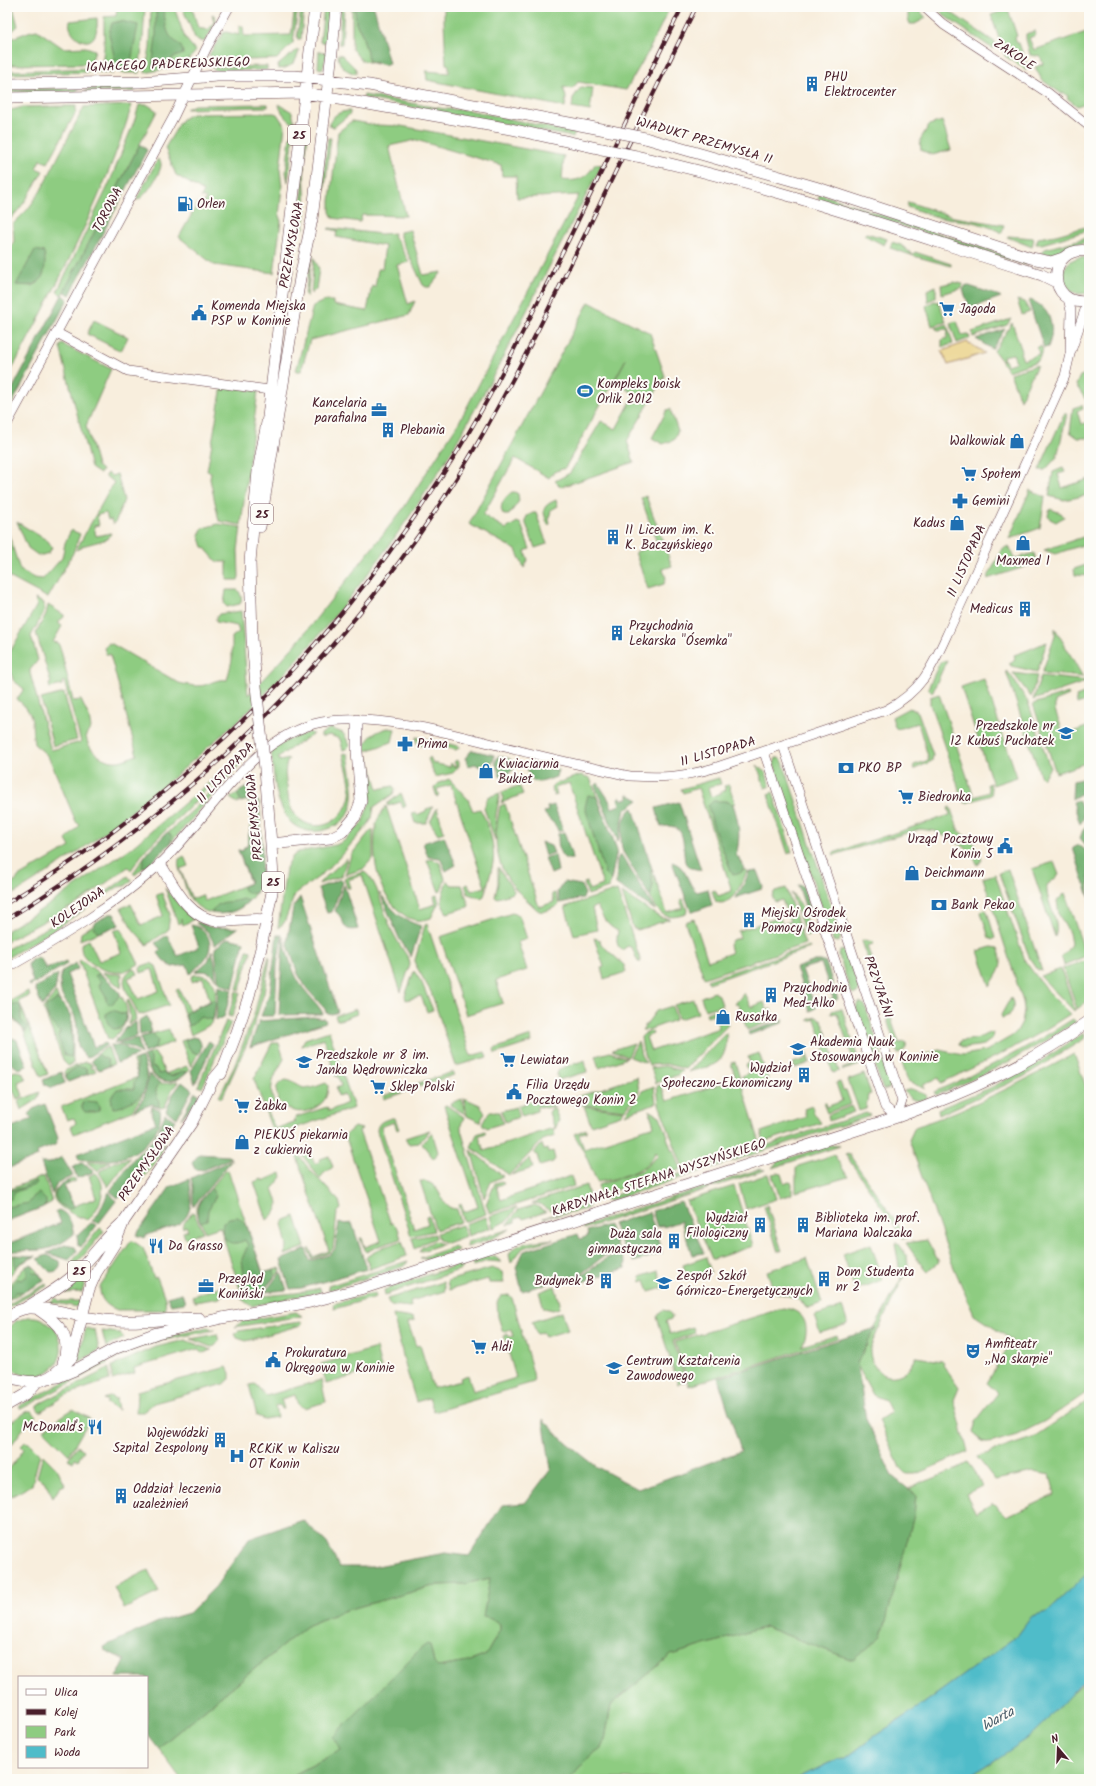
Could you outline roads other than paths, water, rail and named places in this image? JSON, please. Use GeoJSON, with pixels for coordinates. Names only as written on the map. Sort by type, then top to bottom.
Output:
{"type":"FeatureCollection","features":[{"type":"Feature","properties":{"kind":"main road","name":"PRZEMYSŁOWA"},"geometry":{"type":"LineString","coordinates":[[276,391],[306,77],[315,7]]}},
{"type":"Feature","properties":{"kind":"main road","name":"PRZEMYSŁOWA"},"geometry":{"type":"LineString","coordinates":[[23,1309],[75,1275],[96,1252],[107,1236],[124,1220],[192,1122],[208,1104],[218,1083],[222,1068],[244,1015],[267,920],[273,878],[265,769],[252,639],[250,562],[258,471],[312,219],[329,80],[336,7]]}},
{"type":"Feature","properties":{"kind":"main road","name":"IGNACEGO PADEREWSKIEGO"},"geometry":{"type":"LineString","coordinates":[[7,84],[140,82],[193,77],[271,75],[329,80]]}},
{"type":"Feature","properties":{"kind":"main road","name":"WIADUKT PRZEMYSŁA II"},"geometry":{"type":"LineString","coordinates":[[329,80],[368,85],[611,130],[646,138],[815,187],[1031,258],[1051,262],[1063,258],[1072,252],[1087,248]]}},
{"type":"Feature","properties":{"kind":"main road"},"geometry":{"type":"LineString","coordinates":[[7,98],[305,93],[511,129],[688,168],[810,202],[1042,275],[1056,282],[1063,294],[1068,298],[1081,302],[1088,301]]}},
{"type":"Feature","properties":{"kind":"main road"},"geometry":{"type":"LineString","coordinates":[[1056,282],[1057,269],[1063,258]]}},
{"type":"Feature","properties":{"kind":"main road"},"geometry":{"type":"LineString","coordinates":[[271,844],[330,838],[342,832],[355,817],[361,801],[356,720]]}},
{"type":"Feature","properties":{"kind":"main road"},"geometry":{"type":"LineString","coordinates":[[160,864],[185,902],[205,917],[216,921],[254,918],[267,920]]}},
{"type":"Feature","properties":{"kind":"main road","name":"KARDYNAŁA STEFANA WYSZYŃSKIEGO"},"geometry":{"type":"LineString","coordinates":[[49,1378],[58,1377],[82,1367],[116,1348],[173,1328],[222,1318],[296,1306],[364,1288],[897,1117],[984,1083],[1041,1053],[1089,1021]]}},
{"type":"Feature","properties":{"kind":"main road","name":"PRZEMYSŁOWA"},"geometry":{"type":"LineString","coordinates":[[82,1316],[96,1272],[115,1243],[124,1220]]}},
{"type":"Feature","properties":{"kind":"main road","name":"25"},"geometry":{"type":"LineString","coordinates":[[8,1316],[23,1309],[37,1309]]}},
{"type":"Feature","properties":{"kind":"main road"},"geometry":{"type":"LineString","coordinates":[[37,1309],[57,1323],[64,1332],[66,1342],[65,1356],[62,1367]]}},
{"type":"Feature","properties":{"kind":"main road","name":"KARDYNAŁA STEFANA WYSZYŃSKIEGO"},"geometry":{"type":"LineString","coordinates":[[37,1309],[103,1320],[145,1322],[183,1318],[222,1318]]}},
{"type":"Feature","properties":{"kind":"main road","name":"25"},"geometry":{"type":"LineString","coordinates":[[18,1380],[37,1382],[49,1378],[67,1363],[72,1357],[82,1316]]}},
{"type":"Feature","properties":{"kind":"main road"},"geometry":{"type":"LineString","coordinates":[[7,1370],[18,1380]]}},
{"type":"Feature","properties":{"kind":"main road"},"geometry":{"type":"LineString","coordinates":[[7,1377],[18,1380]]}},
{"type":"Feature","properties":{"kind":"main road","name":"25"},"geometry":{"type":"LineString","coordinates":[[7,1406],[26,1394],[37,1382]]}},
{"type":"Feature","properties":{"kind":"street","name":"TOROWA"},"geometry":{"type":"LineString","coordinates":[[7,424],[184,95],[229,7]]}},
{"type":"Feature","properties":{"kind":"street","name":"ZAKOLE"},"geometry":{"type":"LineString","coordinates":[[924,7],[944,25],[1048,93],[1089,126]]}},
{"type":"Feature","properties":{"kind":"street","name":"11 LISTOPADA"},"geometry":{"type":"LineString","coordinates":[[1068,298],[1071,311],[1070,354]]}},
{"type":"Feature","properties":{"kind":"street","name":"11 LISTOPADA"},"geometry":{"type":"LineString","coordinates":[[160,864],[243,771],[268,748],[288,736],[313,725],[332,721],[356,720],[398,724],[630,776],[661,778],[688,776],[764,752],[886,710],[903,701],[923,680],[950,628],[1065,376],[1070,354],[1088,301]]}},
{"type":"Feature","properties":{"kind":"street"},"geometry":{"type":"LineString","coordinates":[[57,333],[128,371],[276,391]]}},
{"type":"Feature","properties":{"kind":"street","name":"PRZYJAŹNI"},"geometry":{"type":"LineString","coordinates":[[783,745],[902,1101],[897,1117]]}},
{"type":"Feature","properties":{"kind":"street"},"geometry":{"type":"LineString","coordinates":[[764,752],[885,1107],[897,1117]]}},
{"type":"Feature","properties":{"kind":"street","name":"KOLEJOWA"},"geometry":{"type":"LineString","coordinates":[[7,968],[88,918],[160,864]]}},
{"type":"Feature","properties":{"kind":"water","name":"Warta"},"geometry":{"type":"Polygon","coordinates":[[[1089,1572],[1089,1678],[1080,1684],[1050,1717],[1027,1739],[966,1779],[796,1779],[829,1763],[846,1758],[872,1738],[923,1704],[1018,1635],[1032,1616],[1047,1612],[1089,1572]]]}},
{"type":"Feature","properties":{"kind":"railway"},"geometry":{"type":"LineString","coordinates":[[7,903],[75,859],[139,811],[200,760],[259,704],[313,646],[365,584],[413,519],[457,452],[487,400],[569,239],[682,7]]}},
{"type":"Feature","properties":{"kind":"railway"},"geometry":{"type":"LineString","coordinates":[[7,919],[74,875],[138,828],[200,778],[258,723],[314,666],[365,606],[414,542],[458,476],[506,392],[564,278],[696,7]]}},
{"type":"Feature","properties":{"kind":"place","name":"PHU Elektrocenter"},"geometry":{"type":"Point","coordinates":[812,84]}},
{"type":"Feature","properties":{"kind":"place","name":"Orlen"},"geometry":{"type":"Point","coordinates":[185,204]}},
{"type":"Feature","properties":{"kind":"place","name":"Jagoda"},"geometry":{"type":"Point","coordinates":[947,309]}},
{"type":"Feature","properties":{"kind":"place","name":"Komenda Miejska PSP w Koninie"},"geometry":{"type":"Point","coordinates":[199,313]}},
{"type":"Feature","properties":{"kind":"place","name":"Kompleks boisk Orlik 2012"},"geometry":{"type":"Point","coordinates":[585,391]}},
{"type":"Feature","properties":{"kind":"place","name":"Kancelaria parafialna"},"geometry":{"type":"Point","coordinates":[379,410]}},
{"type":"Feature","properties":{"kind":"place","name":"Plebania"},"geometry":{"type":"Point","coordinates":[388,430]}},
{"type":"Feature","properties":{"kind":"place","name":"Walkowiak"},"geometry":{"type":"Point","coordinates":[1017,441]}},
{"type":"Feature","properties":{"kind":"place","name":"Społem"},"geometry":{"type":"Point","coordinates":[969,474]}},
{"type":"Feature","properties":{"kind":"place","name":"Gemini"},"geometry":{"type":"Point","coordinates":[960,501]}},
{"type":"Feature","properties":{"kind":"place","name":"Kadus"},"geometry":{"type":"Point","coordinates":[957,523]}},
{"type":"Feature","properties":{"kind":"place","name":"II Liceum im. K. K. Baczyńskiego"},"geometry":{"type":"Point","coordinates":[613,537]}},
{"type":"Feature","properties":{"kind":"place","name":"Maxmed 1"},"geometry":{"type":"Point","coordinates":[1023,543]}},
{"type":"Feature","properties":{"kind":"place","name":"Medicus"},"geometry":{"type":"Point","coordinates":[1025,609]}},
{"type":"Feature","properties":{"kind":"place","name":"Przychodnia Lekarska \"Ósemka\""},"geometry":{"type":"Point","coordinates":[617,633]}},
{"type":"Feature","properties":{"kind":"place","name":"Przedszkole nr 12 Kubuś Puchatek"},"geometry":{"type":"Point","coordinates":[1066,733]}},
{"type":"Feature","properties":{"kind":"place","name":"Prima"},"geometry":{"type":"Point","coordinates":[405,744]}},
{"type":"Feature","properties":{"kind":"place","name":"PKO BP"},"geometry":{"type":"Point","coordinates":[846,768]}},
{"type":"Feature","properties":{"kind":"place","name":"Kwiaciarnia Bukiet"},"geometry":{"type":"Point","coordinates":[486,771]}},
{"type":"Feature","properties":{"kind":"place","name":"Biedronka"},"geometry":{"type":"Point","coordinates":[906,797]}},
{"type":"Feature","properties":{"kind":"place","name":"Urząd Pocztowy Konin 5"},"geometry":{"type":"Point","coordinates":[1005,846]}},
{"type":"Feature","properties":{"kind":"place","name":"Deichmann"},"geometry":{"type":"Point","coordinates":[912,873]}},
{"type":"Feature","properties":{"kind":"place","name":"Bank Pekao"},"geometry":{"type":"Point","coordinates":[939,905]}},
{"type":"Feature","properties":{"kind":"place","name":"Miejski Ośrodek Pomocy Rodzinie"},"geometry":{"type":"Point","coordinates":[749,920]}},
{"type":"Feature","properties":{"kind":"place","name":"Przychodnia Med-Alko"},"geometry":{"type":"Point","coordinates":[771,995]}},
{"type":"Feature","properties":{"kind":"place","name":"Rusałka"},"geometry":{"type":"Point","coordinates":[723,1017]}},
{"type":"Feature","properties":{"kind":"place","name":"Akademia Nauk Stosowanych w Koninie"},"geometry":{"type":"Point","coordinates":[798,1049]}},
{"type":"Feature","properties":{"kind":"place","name":"Lewiatan"},"geometry":{"type":"Point","coordinates":[508,1060]}},
{"type":"Feature","properties":{"kind":"place","name":"Przedszkole nr 8 im. Janka Wędrowniczka"},"geometry":{"type":"Point","coordinates":[304,1062]}},
{"type":"Feature","properties":{"kind":"place","name":"Wydział Społeczno-Ekonomiczny"},"geometry":{"type":"Point","coordinates":[804,1075]}},
{"type":"Feature","properties":{"kind":"place","name":"Sklep Polski"},"geometry":{"type":"Point","coordinates":[378,1087]}},
{"type":"Feature","properties":{"kind":"place","name":"Filia Urzędu Pocztowego Konin 2"},"geometry":{"type":"Point","coordinates":[514,1092]}},
{"type":"Feature","properties":{"kind":"place","name":"Żabka"},"geometry":{"type":"Point","coordinates":[242,1106]}},
{"type":"Feature","properties":{"kind":"place","name":"PIEKUŚ piekarnia z cukiernią"},"geometry":{"type":"Point","coordinates":[242,1142]}},
{"type":"Feature","properties":{"kind":"place","name":"Wydział Filologiczny"},"geometry":{"type":"Point","coordinates":[760,1225]}},
{"type":"Feature","properties":{"kind":"place","name":"Biblioteka im. prof. Mariana Walczaka"},"geometry":{"type":"Point","coordinates":[803,1225]}},
{"type":"Feature","properties":{"kind":"place","name":"Duża sala gimnastyczna"},"geometry":{"type":"Point","coordinates":[674,1241]}},
{"type":"Feature","properties":{"kind":"place","name":"Da Grasso"},"geometry":{"type":"Point","coordinates":[156,1246]}},
{"type":"Feature","properties":{"kind":"place","name":"Dom Studenta nr 2"},"geometry":{"type":"Point","coordinates":[824,1279]}},
{"type":"Feature","properties":{"kind":"place","name":"Budynek B"},"geometry":{"type":"Point","coordinates":[606,1281]}},
{"type":"Feature","properties":{"kind":"place","name":"Zespół Szkół Górniczo-Energetycznych"},"geometry":{"type":"Point","coordinates":[664,1283]}},
{"type":"Feature","properties":{"kind":"place","name":"Przegląd Koniński"},"geometry":{"type":"Point","coordinates":[206,1286]}},
{"type":"Feature","properties":{"kind":"place","name":"Aldi"},"geometry":{"type":"Point","coordinates":[479,1347]}},
{"type":"Feature","properties":{"kind":"place","name":"Amfiteatr ,,Na skarpie''"},"geometry":{"type":"Point","coordinates":[973,1351]}},
{"type":"Feature","properties":{"kind":"place","name":"Prokuratura Okręgowa w Koninie"},"geometry":{"type":"Point","coordinates":[273,1360]}},
{"type":"Feature","properties":{"kind":"place","name":"Centrum Kształcenia Zawodowego"},"geometry":{"type":"Point","coordinates":[614,1368]}},
{"type":"Feature","properties":{"kind":"place","name":"McDonald's"},"geometry":{"type":"Point","coordinates":[95,1427]}},
{"type":"Feature","properties":{"kind":"place","name":"Wojewódzki Szpital Zespolony"},"geometry":{"type":"Point","coordinates":[220,1440]}},
{"type":"Feature","properties":{"kind":"place","name":"RCKiK w Kaliszu OT Konin"},"geometry":{"type":"Point","coordinates":[237,1456]}},
{"type":"Feature","properties":{"kind":"place","name":"Oddział leczenia uzależnień"},"geometry":{"type":"Point","coordinates":[121,1496]}}]}
